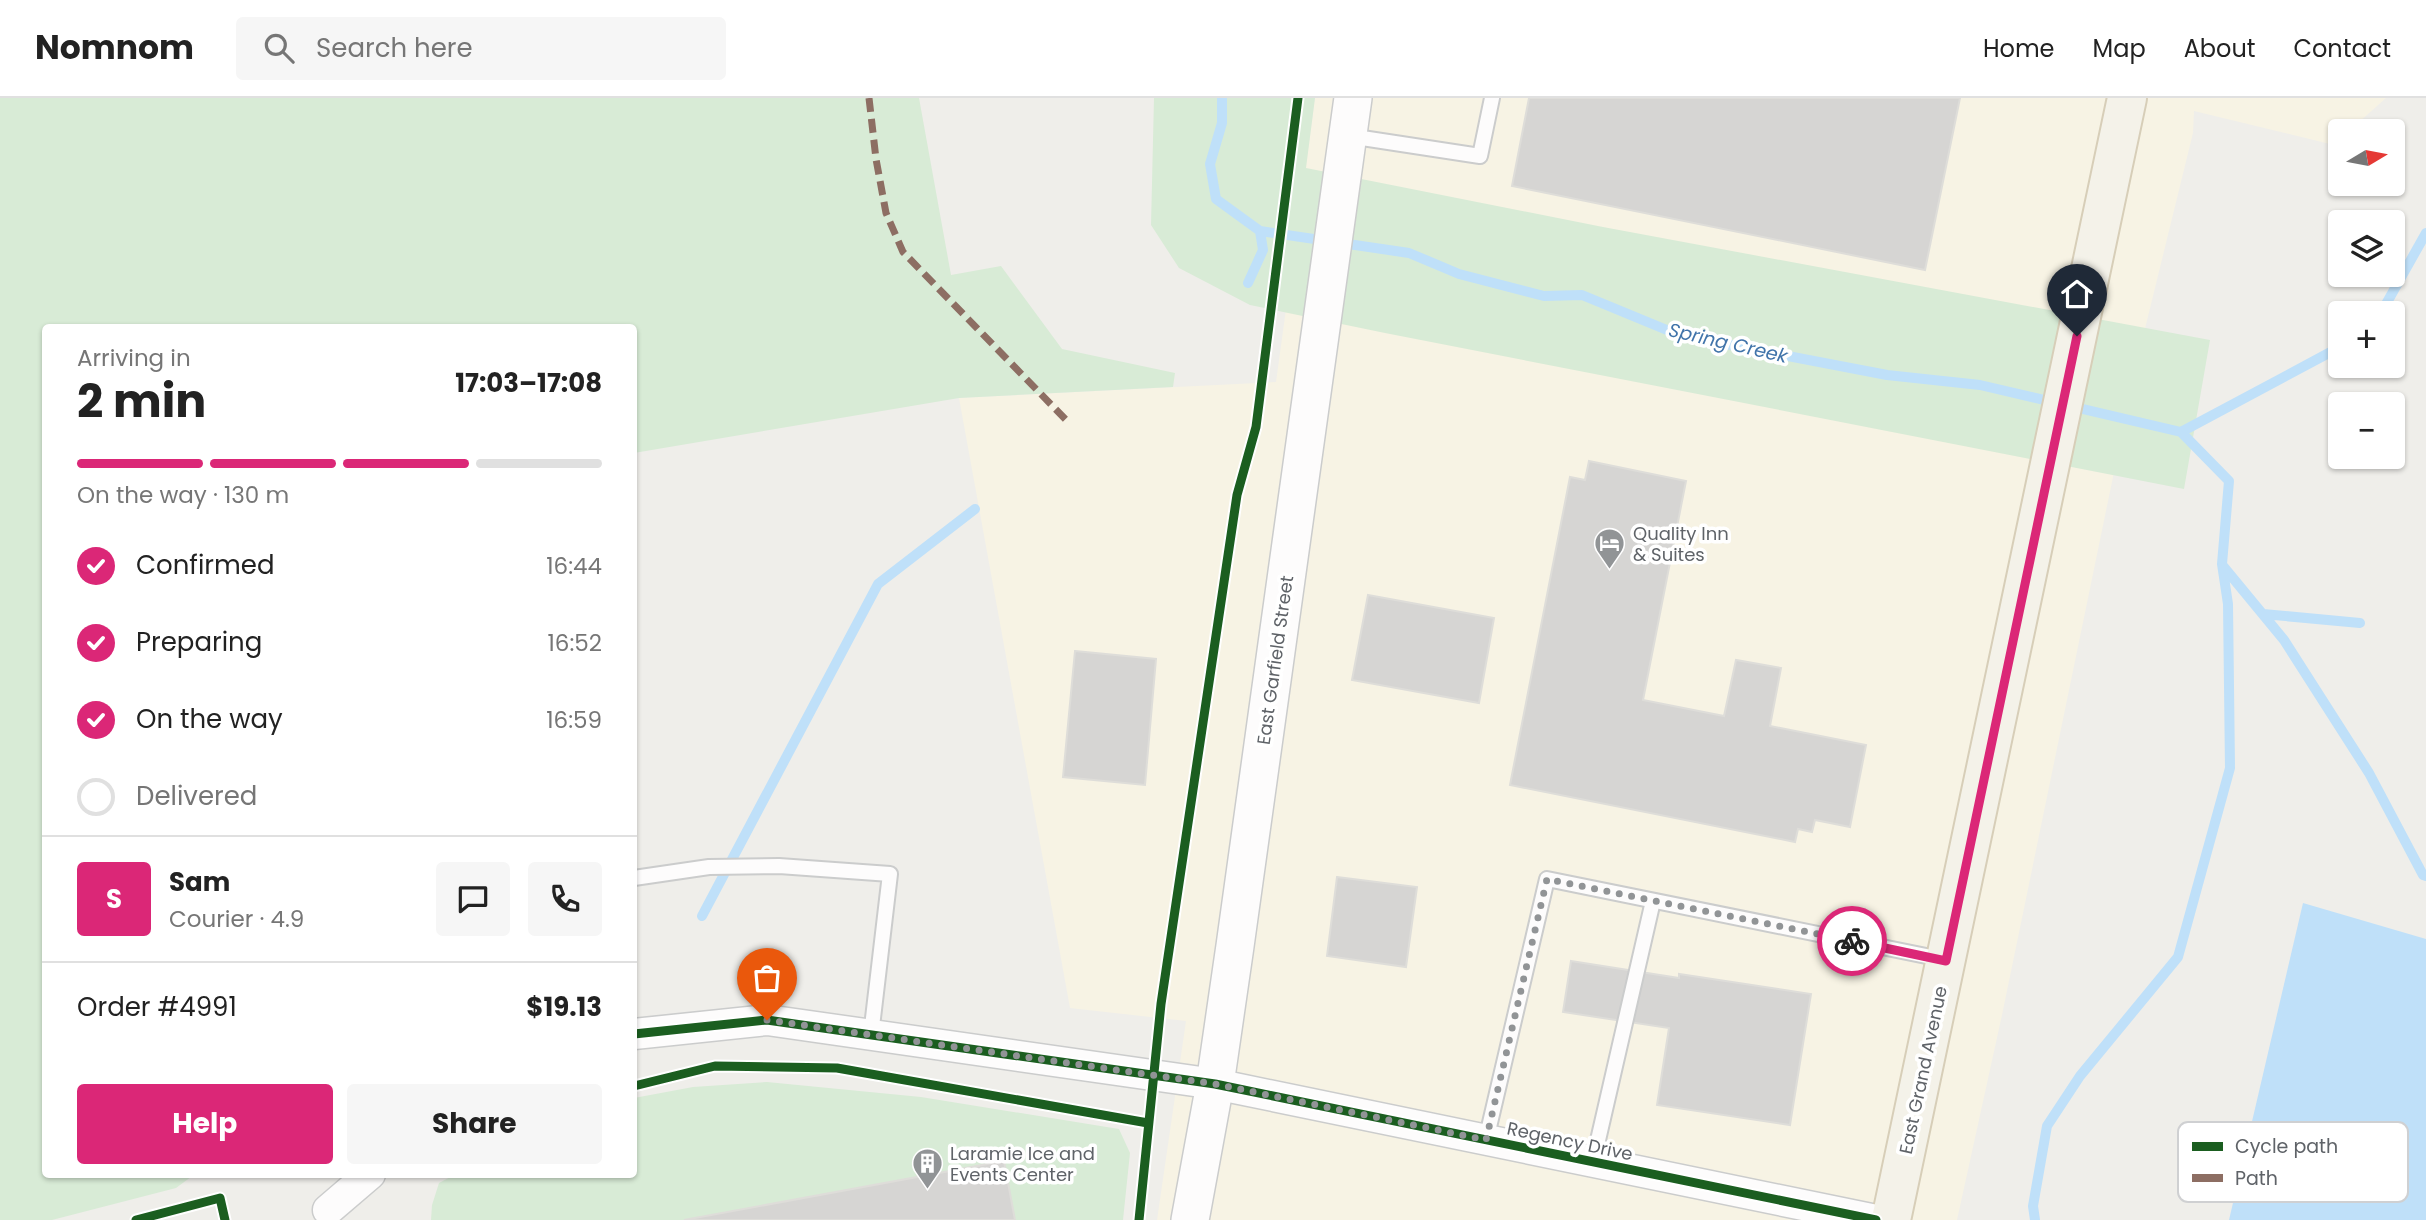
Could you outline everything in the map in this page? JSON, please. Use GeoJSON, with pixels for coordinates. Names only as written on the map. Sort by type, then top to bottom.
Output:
{"type":"FeatureCollection","features":[{"type":"Feature","properties":{"kind":"main road","name":"East Grand Avenue"},"geometry":{"type":"LineString","coordinates":[[1891,1220],[2127,98]]}},
{"type":"Feature","properties":{"kind":"street","name":"East Garfield Street"},"geometry":{"type":"LineString","coordinates":[[1191,1220],[1215,1084],[1353,98]]}},
{"type":"Feature","properties":{"kind":"street","name":"Regency Drive"},"geometry":{"type":"LineString","coordinates":[[637,1034],[767,1020],[1215,1084],[1876,1220]]}},
{"type":"Feature","properties":{"kind":"street"},"geometry":{"type":"LineString","coordinates":[[328,1210],[365,1178]]}},
{"type":"Feature","properties":{"kind":"lane"},"geometry":{"type":"LineString","coordinates":[[1348,135],[1480,156],[1492,98]]}},
{"type":"Feature","properties":{"kind":"lane"},"geometry":{"type":"LineString","coordinates":[[637,878],[718,867],[779,866],[890,874],[871,1035]]}},
{"type":"Feature","properties":{"kind":"lane"},"geometry":{"type":"LineString","coordinates":[[1486,1140],[1547,879],[1946,961]]}},
{"type":"Feature","properties":{"kind":"lane"},"geometry":{"type":"LineString","coordinates":[[1593,1162],[1653,901]]}},
{"type":"Feature","properties":{"kind":"shaded area"},"geometry":{"type":"Polygon","coordinates":[[[1315,98],[2386,98],[2362,119],[2328,119],[2328,144],[2194,111],[2193,133],[2114,455],[2113,477],[1957,1220],[1157,1220],[1186,1021],[1070,1008],[959,398],[1276,382],[1315,98]]]}},
{"type":"Feature","properties":{"kind":"green space"},"geometry":{"type":"Polygon","coordinates":[[[0,98],[919,98],[951,275],[1001,266],[1062,349],[1175,373],[1173,387],[959,398],[637,452],[637,324],[42,324],[42,1178],[190,1178],[176,1188],[52,1220],[0,1220],[0,98]]]}},
{"type":"Feature","properties":{"kind":"green space"},"geometry":{"type":"Polygon","coordinates":[[[1154,98],[1315,98],[1306,168],[1603,227],[2210,340],[2184,489],[1250,305],[1179,268],[1151,225],[1154,98]]]}},
{"type":"Feature","properties":{"kind":"green space"},"geometry":{"type":"Polygon","coordinates":[[[767,1082],[921,1097],[1119,1129],[1130,1153],[1123,1220],[1015,1220],[1004,1161],[684,1220],[431,1220],[432,1205],[439,1183],[448,1178],[637,1178],[637,1097],[693,1087],[767,1082]]]}},
{"type":"Feature","properties":{"kind":"water"},"geometry":{"type":"Polygon","coordinates":[[[2303,903],[2426,939],[2426,1220],[2229,1220],[2233,1202],[2408,1202],[2408,1122],[2252,1122],[2303,903]]]}},
{"type":"Feature","properties":{"kind":"building"},"geometry":{"type":"Polygon","coordinates":[[[1529,98],[1960,98],[1925,270],[1512,186],[1529,98]]]}},
{"type":"Feature","properties":{"kind":"building","name":"Quality Inn & Suites"},"geometry":{"type":"Polygon","coordinates":[[[1589,461],[1686,481],[1643,700],[1724,716],[1736,660],[1781,668],[1770,726],[1866,745],[1850,827],[1815,820],[1812,832],[1798,829],[1795,842],[1510,785],[1570,477],[1585,480],[1589,461]]]}},
{"type":"Feature","properties":{"kind":"building"},"geometry":{"type":"Polygon","coordinates":[[[1368,595],[1494,618],[1479,703],[1352,680],[1368,595]]]}},
{"type":"Feature","properties":{"kind":"building"},"geometry":{"type":"Polygon","coordinates":[[[1075,651],[1156,659],[1145,785],[1063,777],[1075,651]]]}},
{"type":"Feature","properties":{"kind":"building"},"geometry":{"type":"Polygon","coordinates":[[[1337,877],[1417,887],[1406,967],[1327,956],[1337,877]]]}},
{"type":"Feature","properties":{"kind":"building"},"geometry":{"type":"Polygon","coordinates":[[[1571,961],[1679,978],[1679,974],[1811,994],[1790,1125],[1657,1105],[1669,1028],[1563,1012],[1571,961]]]}},
{"type":"Feature","properties":{"kind":"building","name":"Laramie Ice and Events Center"},"geometry":{"type":"Polygon","coordinates":[[[1004,1161],[1015,1220],[684,1220],[1004,1161]]]}},
{"type":"Feature","properties":{"kind":"waterway","name":"Spring Creek"},"geometry":{"type":"LineString","coordinates":[[1222,98],[1222,123],[1210,164],[1216,199],[1260,231],[1409,253],[1459,274],[1544,296],[1582,295],[1679,335],[1887,375],[1980,385],[2181,432],[2328,353]]}},
{"type":"Feature","properties":{"kind":"waterway"},"geometry":{"type":"LineString","coordinates":[[1248,283],[1263,250],[1260,231]]}},
{"type":"Feature","properties":{"kind":"waterway","name":"Spring Creek"},"geometry":{"type":"LineString","coordinates":[[2388,301],[2426,233]]}},
{"type":"Feature","properties":{"kind":"waterway"},"geometry":{"type":"LineString","coordinates":[[2035,1220],[2033,1206],[2047,1126],[2080,1076],[2178,957],[2230,768],[2228,604],[2222,564],[2229,481],[2181,432]]}},
{"type":"Feature","properties":{"kind":"waterway"},"geometry":{"type":"LineString","coordinates":[[702,916],[878,584],[975,509]]}},
{"type":"Feature","properties":{"kind":"waterway"},"geometry":{"type":"LineString","coordinates":[[2223,566],[2284,640],[2369,773],[2423,875],[2426,876]]}},
{"type":"Feature","properties":{"kind":"waterway"},"geometry":{"type":"LineString","coordinates":[[2263,614],[2360,623]]}},
{"type":"Feature","properties":{"kind":"marked path"},"geometry":{"type":"LineString","coordinates":[[869,98],[886,213],[903,252],[1070,424]]}},
{"type":"Feature","properties":{"kind":"cycle path"},"geometry":{"type":"LineString","coordinates":[[1139,1220],[1161,1004],[1237,495],[1256,427],[1298,98]]}},
{"type":"Feature","properties":{"kind":"cycle path"},"geometry":{"type":"LineString","coordinates":[[637,1034],[767,1020],[1215,1084],[1876,1220]]}},
{"type":"Feature","properties":{"kind":"cycle path"},"geometry":{"type":"LineString","coordinates":[[637,1085],[715,1066],[837,1068],[1148,1123]]}},
{"type":"Feature","properties":{"kind":"cycle path"},"geometry":{"type":"LineString","coordinates":[[136,1220],[220,1198],[225,1220]]}},
{"type":"Feature","properties":{"kind":"way so far"},"geometry":{"type":"LineString","coordinates":[[767,1020],[1215,1084],[1486,1140],[1547,879],[1852,941]]}},
{"type":"Feature","properties":{"kind":"place","name":"Quality Inn & Suites"},"geometry":{"type":"Point","coordinates":[1610,570]}},
{"type":"Feature","properties":{"kind":"place","name":"Laramie Ice and Events Center"},"geometry":{"type":"Point","coordinates":[927,1190]}},
{"type":"Feature","properties":{"kind":"route"},"geometry":{"type":"LineString","coordinates":[[1852,941],[1946,961],[2077,336]]}}]}
